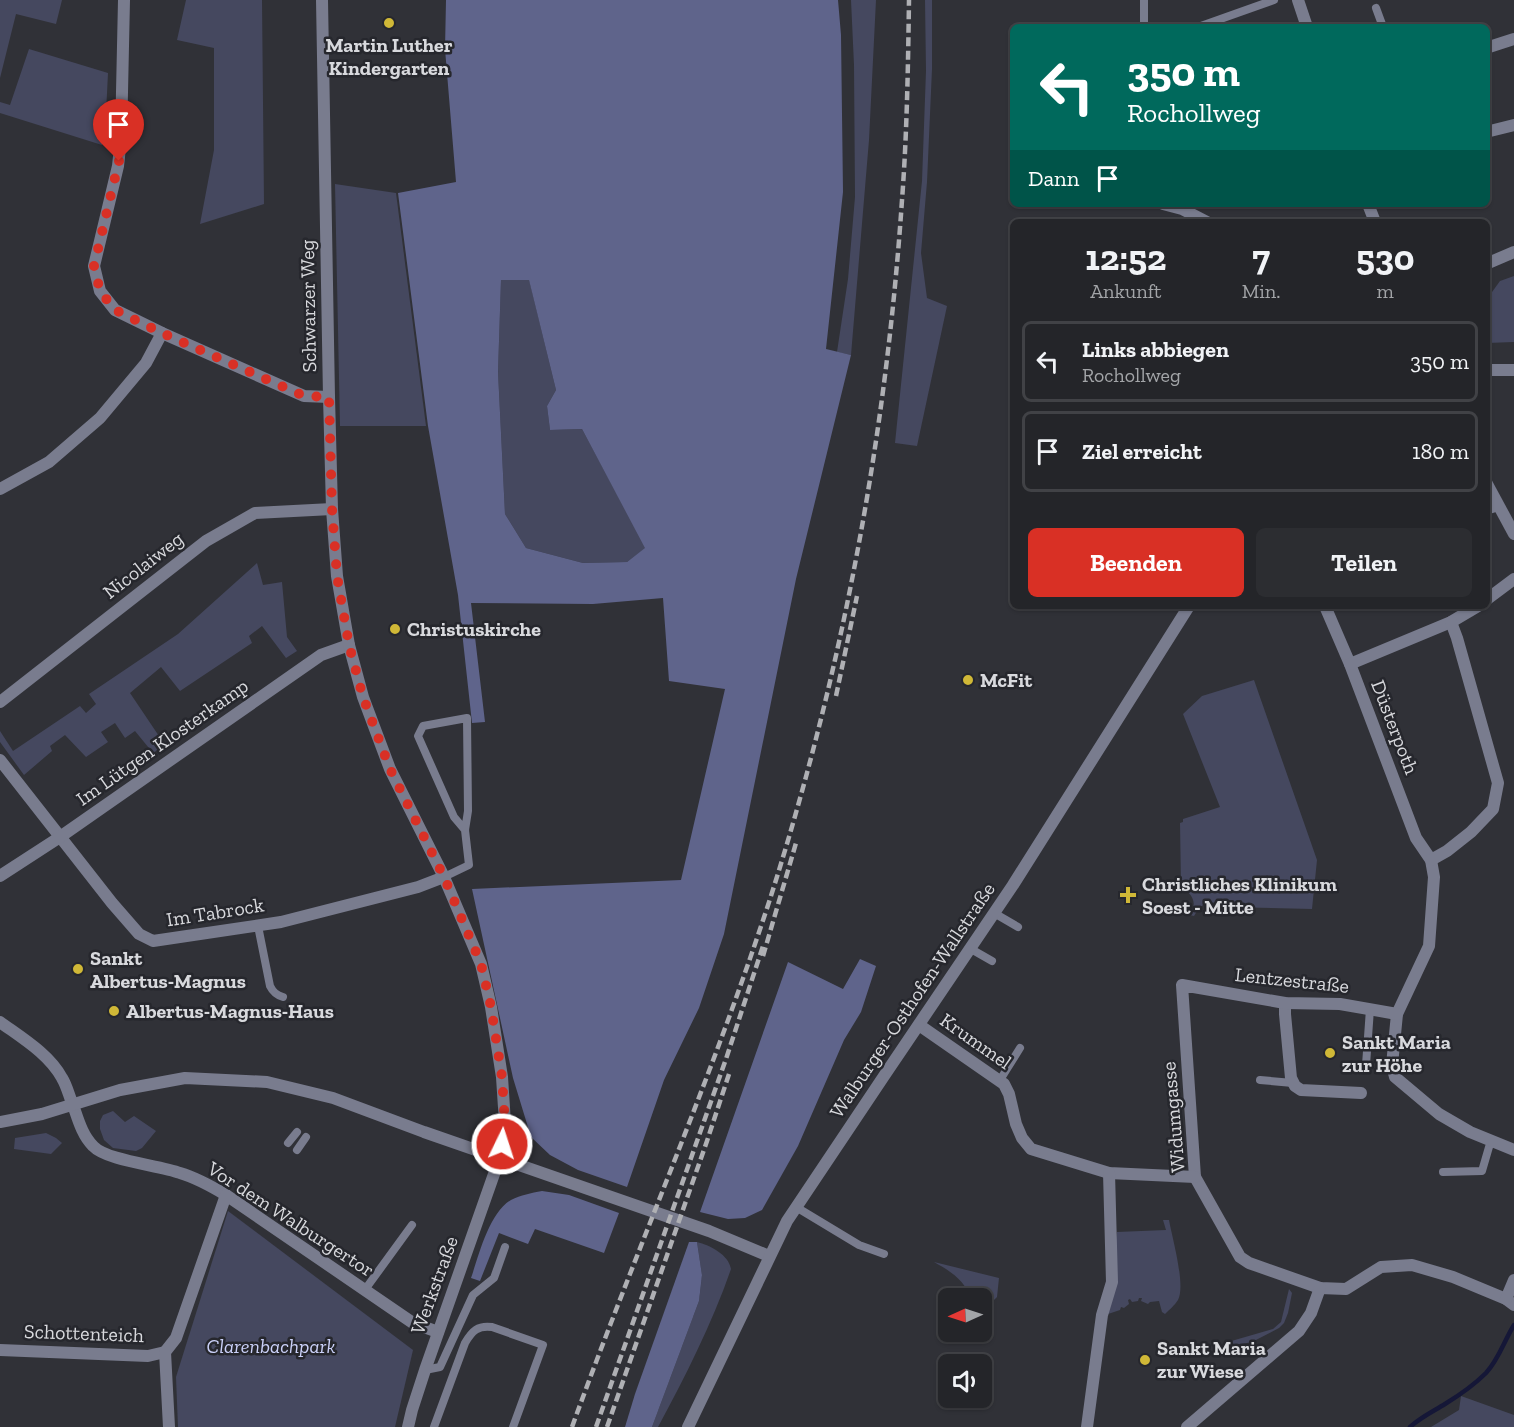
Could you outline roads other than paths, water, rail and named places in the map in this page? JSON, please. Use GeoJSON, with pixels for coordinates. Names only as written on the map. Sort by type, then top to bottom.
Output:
{"type":"FeatureCollection","features":[{"type":"Feature","properties":{"kind":"street"},"geometry":{"type":"LineString","coordinates":[[124,0],[121,138],[118,166],[94,266],[100,291],[115,310],[162,333],[304,396],[329,397]]}},
{"type":"Feature","properties":{"kind":"street","name":"Schwarzer Weg"},"geometry":{"type":"LineString","coordinates":[[322,0],[329,397],[332,509],[337,576],[349,645],[363,697],[390,769],[444,877],[481,964],[491,1007],[503,1088],[505,1124],[500,1157]]}},
{"type":"Feature","properties":{"kind":"street"},"geometry":{"type":"LineString","coordinates":[[1298,0],[1306,24]]}},
{"type":"Feature","properties":{"kind":"street"},"geometry":{"type":"LineString","coordinates":[[1490,47],[1514,39]]}},
{"type":"Feature","properties":{"kind":"street"},"geometry":{"type":"LineString","coordinates":[[1490,131],[1514,124]]}},
{"type":"Feature","properties":{"kind":"street"},"geometry":{"type":"LineString","coordinates":[[1174,207],[1201,219]]}},
{"type":"Feature","properties":{"kind":"street"},"geometry":{"type":"LineString","coordinates":[[1490,262],[1514,252]]}},
{"type":"Feature","properties":{"kind":"street"},"geometry":{"type":"LineString","coordinates":[[0,489],[49,462],[100,418],[146,363],[162,333]]}},
{"type":"Feature","properties":{"kind":"street"},"geometry":{"type":"LineString","coordinates":[[1490,370],[1514,370]]}},
{"type":"Feature","properties":{"kind":"street"},"geometry":{"type":"LineString","coordinates":[[1490,490],[1514,534]]}},
{"type":"Feature","properties":{"kind":"street","name":"Nicolaiweg"},"geometry":{"type":"LineString","coordinates":[[0,702],[206,541],[255,513],[332,509]]}},
{"type":"Feature","properties":{"kind":"street"},"geometry":{"type":"LineString","coordinates":[[1490,597],[1514,579]]}},
{"type":"Feature","properties":{"kind":"street","name":"Walburger-Osthofen-Wallstraße"},"geometry":{"type":"LineString","coordinates":[[688,1427],[769,1256],[796,1207],[994,914],[1187,609]]}},
{"type":"Feature","properties":{"kind":"street","name":"Düsterpoth"},"geometry":{"type":"LineString","coordinates":[[1326,609],[1350,664],[1416,838],[1431,860]]}},
{"type":"Feature","properties":{"kind":"street"},"geometry":{"type":"LineString","coordinates":[[1350,664],[1451,622],[1473,609]]}},
{"type":"Feature","properties":{"kind":"street"},"geometry":{"type":"LineString","coordinates":[[1451,622],[1498,783],[1493,808],[1471,832],[1447,851],[1431,860],[1434,877],[1429,946],[1397,1014],[1392,1065],[1395,1077],[1439,1114],[1470,1132],[1514,1150]]}},
{"type":"Feature","properties":{"kind":"street","name":"Im Lütgen Klosterkamp"},"geometry":{"type":"LineString","coordinates":[[0,876],[60,837],[321,655],[349,645]]}},
{"type":"Feature","properties":{"kind":"street","name":"Im Tabrock"},"geometry":{"type":"LineString","coordinates":[[0,760],[139,934],[153,941],[281,922],[418,887],[444,877]]}},
{"type":"Feature","properties":{"kind":"street","name":"Lentzestraße"},"geometry":{"type":"LineString","coordinates":[[1182,985],[1285,1002],[1340,1004],[1397,1014]]}},
{"type":"Feature","properties":{"kind":"street","name":"Widumgasse"},"geometry":{"type":"LineString","coordinates":[[1182,985],[1195,1177],[1240,1257],[1249,1263],[1320,1288]]}},
{"type":"Feature","properties":{"kind":"street"},"geometry":{"type":"LineString","coordinates":[[1285,1002],[1291,1078],[1295,1086],[1301,1090],[1361,1093]]}},
{"type":"Feature","properties":{"kind":"street","name":"Vor dem Walburgertor"},"geometry":{"type":"LineString","coordinates":[[0,1022],[26,1040],[47,1059],[62,1078],[84,1134],[94,1147],[107,1155],[179,1172],[201,1181],[226,1195],[413,1323],[438,1332]]}},
{"type":"Feature","properties":{"kind":"street","name":"Krummel"},"geometry":{"type":"LineString","coordinates":[[919,1025],[1000,1080],[1009,1094],[1022,1138],[1031,1149],[1109,1173],[1195,1177]]}},
{"type":"Feature","properties":{"kind":"street"},"geometry":{"type":"LineString","coordinates":[[0,1122],[42,1114],[120,1090],[185,1078],[267,1082],[333,1098],[709,1231],[769,1256]]}},
{"type":"Feature","properties":{"kind":"street","name":"Werkstraße"},"geometry":{"type":"LineString","coordinates":[[408,1427],[425,1370],[500,1157]]}},
{"type":"Feature","properties":{"kind":"street"},"geometry":{"type":"LineString","coordinates":[[1088,1427],[1102,1314],[1112,1282],[1109,1173]]}},
{"type":"Feature","properties":{"kind":"street"},"geometry":{"type":"LineString","coordinates":[[169,1427],[165,1352],[176,1338],[226,1195]]}},
{"type":"Feature","properties":{"kind":"street"},"geometry":{"type":"LineString","coordinates":[[1187,1427],[1299,1331],[1311,1313],[1320,1288],[1346,1289],[1381,1267],[1412,1265],[1453,1277],[1510,1302],[1514,1280]]}},
{"type":"Feature","properties":{"kind":"street","name":"Schottenteich"},"geometry":{"type":"LineString","coordinates":[[0,1350],[148,1356],[165,1352]]}},
{"type":"Feature","properties":{"kind":"lane"},"geometry":{"type":"LineString","coordinates":[[1144,0],[1144,24]]}},
{"type":"Feature","properties":{"kind":"lane"},"geometry":{"type":"LineString","coordinates":[[1206,24],[1274,0]]}},
{"type":"Feature","properties":{"kind":"lane"},"geometry":{"type":"LineString","coordinates":[[1376,8],[1382,24]]}},
{"type":"Feature","properties":{"kind":"lane"},"geometry":{"type":"LineString","coordinates":[[1490,510],[1499,507]]}},
{"type":"Feature","properties":{"kind":"lane"},"geometry":{"type":"LineString","coordinates":[[444,877],[469,865],[465,830],[468,811],[467,718],[423,726],[418,736],[454,817],[465,830]]}},
{"type":"Feature","properties":{"kind":"lane"},"geometry":{"type":"LineString","coordinates":[[994,914],[1018,927]]}},
{"type":"Feature","properties":{"kind":"lane"},"geometry":{"type":"LineString","coordinates":[[258,926],[270,986],[277,995],[283,997]]}},
{"type":"Feature","properties":{"kind":"lane"},"geometry":{"type":"LineString","coordinates":[[971,949],[992,961]]}},
{"type":"Feature","properties":{"kind":"lane"},"geometry":{"type":"LineString","coordinates":[[1366,1065],[1370,1009]]}},
{"type":"Feature","properties":{"kind":"lane"},"geometry":{"type":"LineString","coordinates":[[1000,1080],[1020,1048]]}},
{"type":"Feature","properties":{"kind":"lane"},"geometry":{"type":"LineString","coordinates":[[1260,1080],[1293,1083]]}},
{"type":"Feature","properties":{"kind":"lane"},"geometry":{"type":"LineString","coordinates":[[288,1143],[297,1132]]}},
{"type":"Feature","properties":{"kind":"lane"},"geometry":{"type":"LineString","coordinates":[[297,1150],[306,1137]]}},
{"type":"Feature","properties":{"kind":"lane"},"geometry":{"type":"LineString","coordinates":[[1443,1172],[1482,1172],[1492,1141]]}},
{"type":"Feature","properties":{"kind":"lane"},"geometry":{"type":"LineString","coordinates":[[796,1207],[859,1245],[884,1254]]}},
{"type":"Feature","properties":{"kind":"lane"},"geometry":{"type":"LineString","coordinates":[[364,1291],[412,1225]]}},
{"type":"Feature","properties":{"kind":"lane"},"geometry":{"type":"LineString","coordinates":[[425,1370],[440,1367],[473,1295],[494,1278],[505,1247]]}},
{"type":"Feature","properties":{"kind":"lane"},"geometry":{"type":"LineString","coordinates":[[434,1427],[465,1343],[470,1334],[484,1326],[543,1345],[513,1427]]}},
{"type":"Feature","properties":{"kind":"waterway"},"geometry":{"type":"LineString","coordinates":[[1410,1427],[1422,1417],[1461,1394],[1486,1373],[1514,1325]]}},
{"type":"Feature","properties":{"kind":"railway"},"geometry":{"type":"LineString","coordinates":[[572,1427],[724,1032],[770,899],[819,728],[857,554],[885,377],[904,175],[909,0]]}},
{"type":"Feature","properties":{"kind":"railway"},"geometry":{"type":"LineString","coordinates":[[836,696],[857,596]]}},
{"type":"Feature","properties":{"kind":"railway"},"geometry":{"type":"LineString","coordinates":[[763,956],[796,843]]}},
{"type":"Feature","properties":{"kind":"railway"},"geometry":{"type":"LineString","coordinates":[[596,1427],[726,1059],[763,946]]}},
{"type":"Feature","properties":{"kind":"railway"},"geometry":{"type":"LineString","coordinates":[[607,1427],[730,1071]]}},
{"type":"Feature","properties":{"kind":"place","name":"Martin Luther Kindergarten"},"geometry":{"type":"Point","coordinates":[389,23]}},
{"type":"Feature","properties":{"kind":"place","name":"Christuskirche"},"geometry":{"type":"Point","coordinates":[395,629]}},
{"type":"Feature","properties":{"kind":"place","name":"McFit"},"geometry":{"type":"Point","coordinates":[968,680]}},
{"type":"Feature","properties":{"kind":"place","name":"Christliches Klinikum Soest - Mitte"},"geometry":{"type":"Point","coordinates":[1128,895]}},
{"type":"Feature","properties":{"kind":"place","name":"Sankt Albertus-Magnus"},"geometry":{"type":"Point","coordinates":[78,969]}},
{"type":"Feature","properties":{"kind":"place","name":"Albertus-Magnus-Haus"},"geometry":{"type":"Point","coordinates":[114,1011]}},
{"type":"Feature","properties":{"kind":"place","name":"Sankt Maria zur Höhe"},"geometry":{"type":"Point","coordinates":[1330,1053]}},
{"type":"Feature","properties":{"kind":"place","name":"Sankt Maria zur Wiese"},"geometry":{"type":"Point","coordinates":[1145,1360]}},
{"type":"Feature","properties":{"kind":"park label","name":"Clarenbachpark"},"geometry":{"type":"Point","coordinates":[271,1346]}}]}
